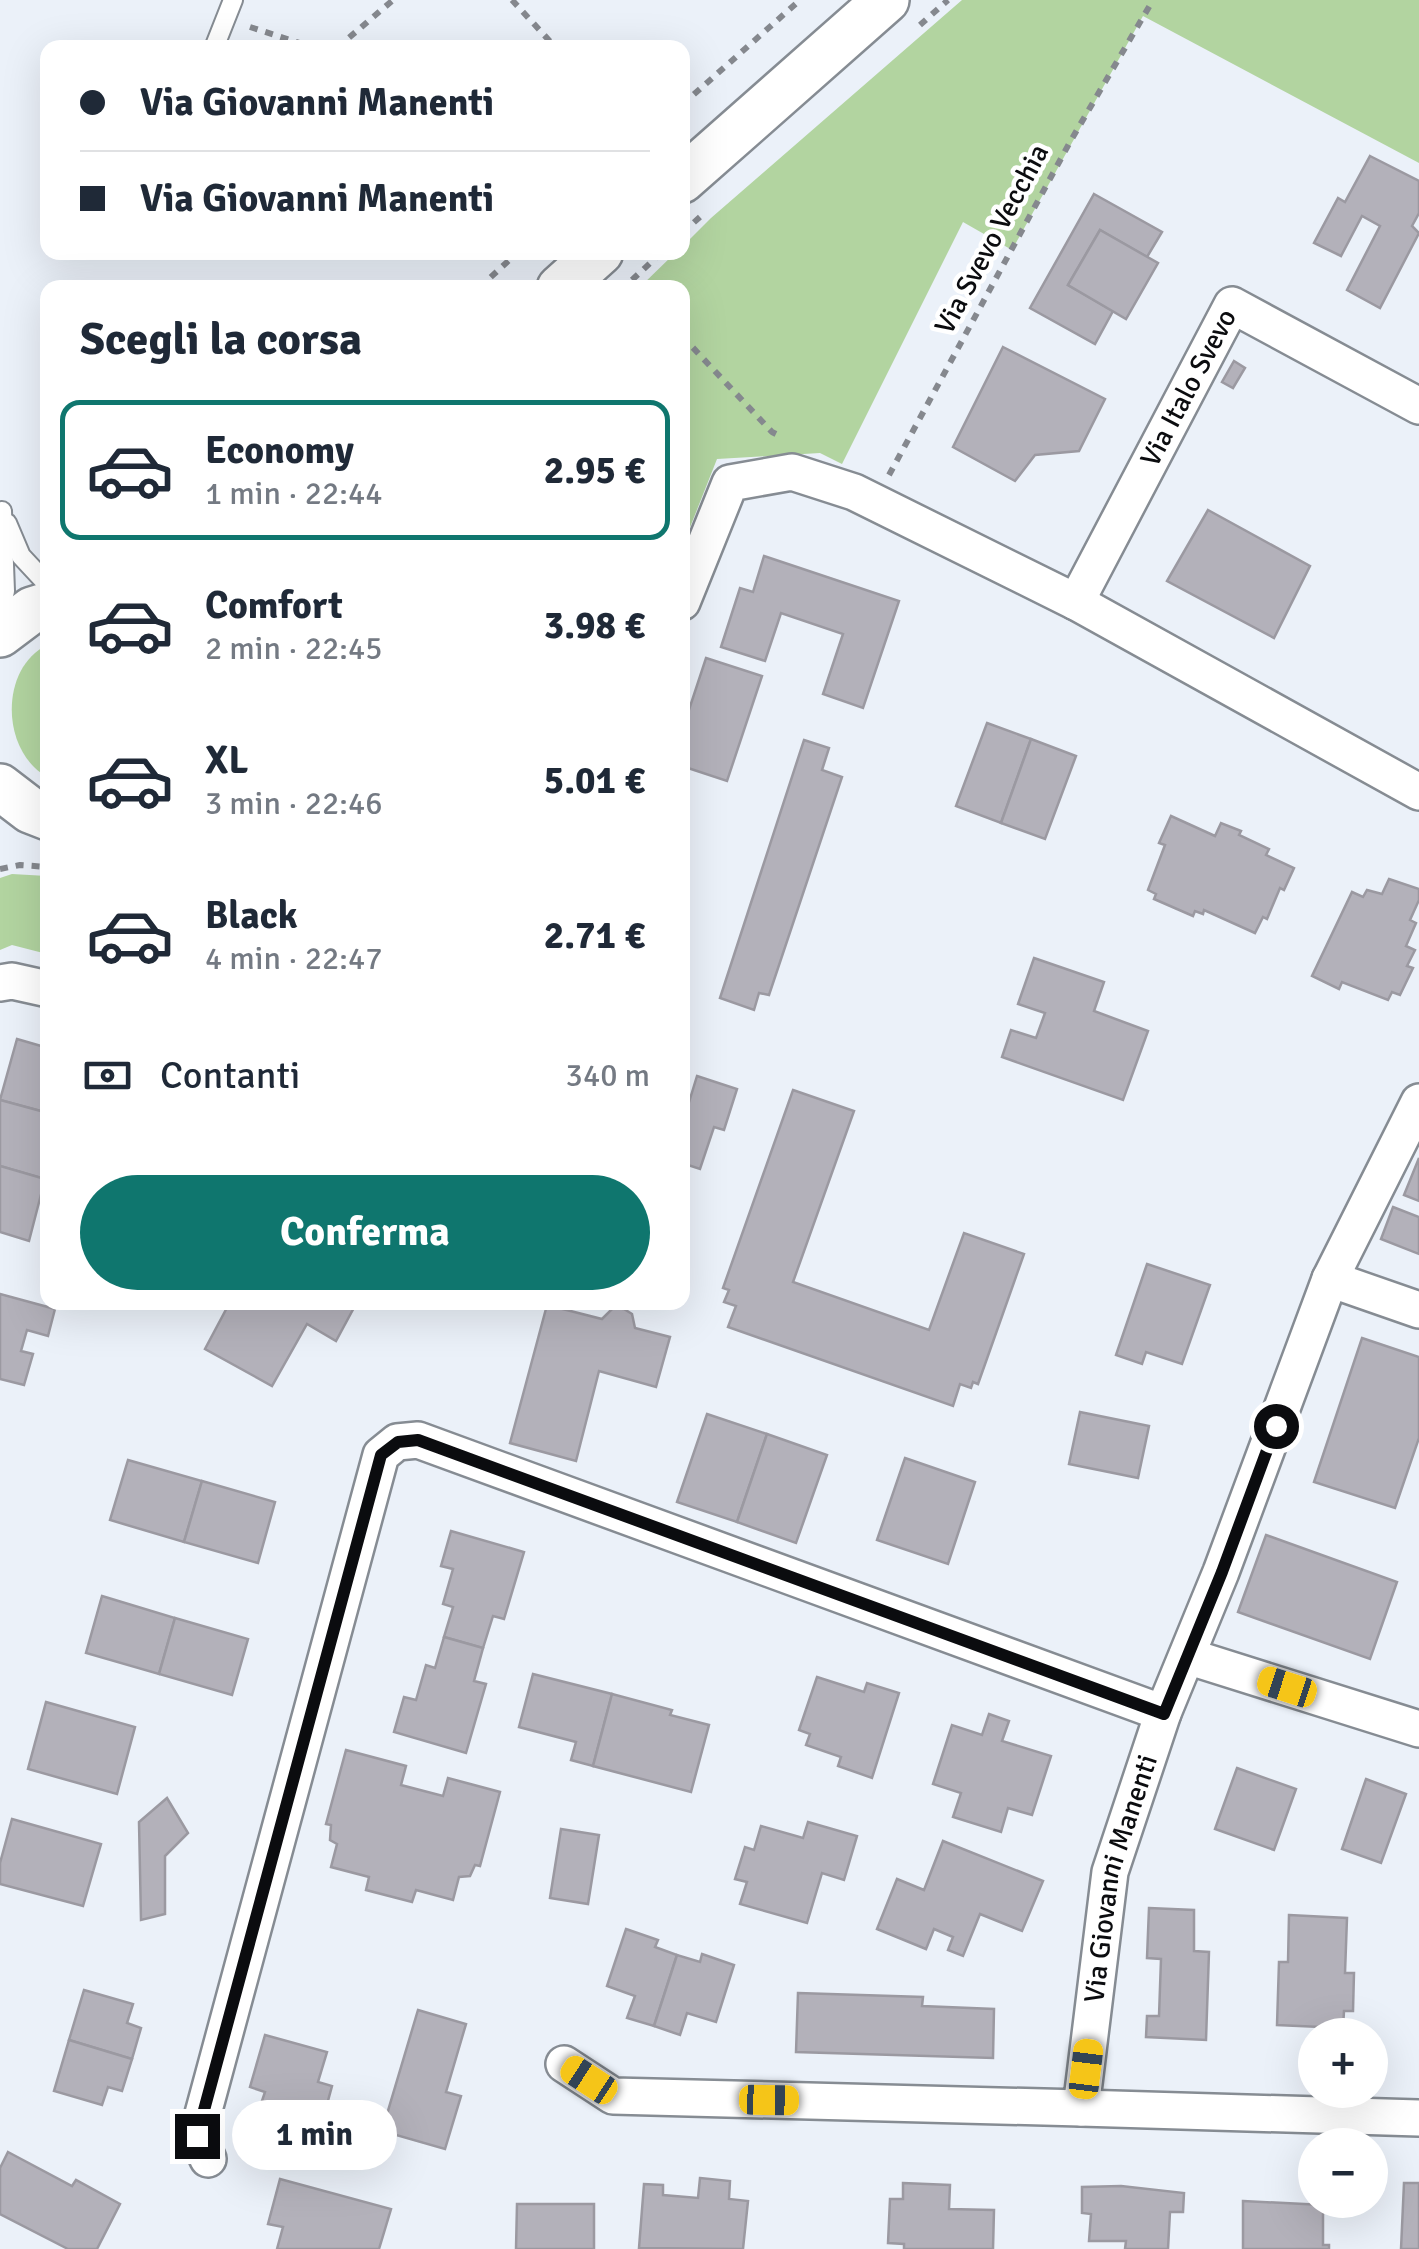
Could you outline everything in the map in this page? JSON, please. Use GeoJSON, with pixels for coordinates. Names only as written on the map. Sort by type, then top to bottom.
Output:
{"type":"FeatureCollection","features":[{"type":"Feature","properties":{"kind":"street"},"geometry":{"type":"LineString","coordinates":[[690,173],[886,0]]}},
{"type":"Feature","properties":{"kind":"street"},"geometry":{"type":"LineString","coordinates":[[569,280],[591,260]]}},
{"type":"Feature","properties":{"kind":"street","name":"Via Italo Svevo"},"geometry":{"type":"LineString","coordinates":[[1076,602],[1232,305],[1419,406]]}},
{"type":"Feature","properties":{"kind":"street"},"geometry":{"type":"LineString","coordinates":[[690,582],[730,483],[792,472],[873,502],[1076,602],[1419,792]]}},
{"type":"Feature","properties":{"kind":"street"},"geometry":{"type":"LineString","coordinates":[[0,634],[40,608]]}},
{"type":"Feature","properties":{"kind":"street"},"geometry":{"type":"LineString","coordinates":[[0,983],[12,981],[40,988]]}},
{"type":"Feature","properties":{"kind":"street","name":"Via Giovanni Manenti"},"geometry":{"type":"LineString","coordinates":[[1081,2108],[1110,1872],[1164,1714],[1330,1278],[1419,1102]]}},
{"type":"Feature","properties":{"kind":"street"},"geometry":{"type":"LineString","coordinates":[[1330,1278],[1419,1310]]}},
{"type":"Feature","properties":{"kind":"street"},"geometry":{"type":"LineString","coordinates":[[208,2159],[197,2136],[381,1455],[398,1442],[418,1440],[1164,1714]]}},
{"type":"Feature","properties":{"kind":"street"},"geometry":{"type":"LineString","coordinates":[[1188,1656],[1419,1729]]}},
{"type":"Feature","properties":{"kind":"street"},"geometry":{"type":"LineString","coordinates":[[564,2064],[614,2096],[1419,2118]]}},
{"type":"Feature","properties":{"kind":"lane"},"geometry":{"type":"LineString","coordinates":[[217,40],[233,0]]}},
{"type":"Feature","properties":{"kind":"lane"},"geometry":{"type":"LineString","coordinates":[[0,611],[6,591],[2,511],[21,556],[40,576]]}},
{"type":"Feature","properties":{"kind":"path"},"geometry":{"type":"LineString","coordinates":[[347,40],[393,0]]}},
{"type":"Feature","properties":{"kind":"path"},"geometry":{"type":"LineString","coordinates":[[512,0],[549,40]]}},
{"type":"Feature","properties":{"kind":"path"},"geometry":{"type":"LineString","coordinates":[[690,98],[800,0]]}},
{"type":"Feature","properties":{"kind":"path","name":"Via Svevo Vecchia"},"geometry":{"type":"LineString","coordinates":[[873,502],[1070,142],[1153,0]]}},
{"type":"Feature","properties":{"kind":"path"},"geometry":{"type":"LineString","coordinates":[[225,20],[289,40]]}},
{"type":"Feature","properties":{"kind":"path"},"geometry":{"type":"LineString","coordinates":[[488,280],[510,260]]}},
{"type":"Feature","properties":{"kind":"path"},"geometry":{"type":"LineString","coordinates":[[632,280],[654,260]]}},
{"type":"Feature","properties":{"kind":"path"},"geometry":{"type":"LineString","coordinates":[[690,345],[772,432],[787,440]]}},
{"type":"Feature","properties":{"kind":"path"},"geometry":{"type":"LineString","coordinates":[[0,869],[40,867]]}},
{"type":"Feature","properties":{"kind":"green space"},"geometry":{"type":"Polygon","coordinates":[[[962,0],[1419,0],[1419,163],[1143,16],[1012,250],[963,222],[842,464],[820,453],[717,459],[690,527],[690,280],[647,280],[668,260],[690,260],[690,239],[962,0]]]}},
{"type":"Feature","properties":{"kind":"green space"},"geometry":{"type":"Polygon","coordinates":[[[40,650],[40,771],[21,748],[12,709],[14,690],[32,656],[40,650]]]}},
{"type":"Feature","properties":{"kind":"green space"},"geometry":{"type":"Polygon","coordinates":[[[12,874],[40,876],[40,952],[12,945],[0,950],[0,878],[12,874]]]}},
{"type":"Feature","properties":{"kind":"building"},"geometry":{"type":"Polygon","coordinates":[[[1370,156],[1419,181],[1419,213],[1412,226],[1419,233],[1380,308],[1347,290],[1380,226],[1362,216],[1341,256],[1314,243],[1338,198],[1345,202],[1370,156]]]}},
{"type":"Feature","properties":{"kind":"building"},"geometry":{"type":"Polygon","coordinates":[[[1094,194],[1162,232],[1147,257],[1100,230],[1068,285],[1113,311],[1095,344],[1030,308],[1094,194]]]}},
{"type":"Feature","properties":{"kind":"building"},"geometry":{"type":"Polygon","coordinates":[[[1100,230],[1158,263],[1126,319],[1068,285],[1100,230]]]}},
{"type":"Feature","properties":{"kind":"building"},"geometry":{"type":"Polygon","coordinates":[[[1003,347],[1105,399],[1079,451],[1035,455],[1015,481],[953,447],[1003,347]]]}},
{"type":"Feature","properties":{"kind":"building"},"geometry":{"type":"Polygon","coordinates":[[[1234,361],[1245,368],[1233,388],[1222,382],[1234,361]]]}},
{"type":"Feature","properties":{"kind":"building"},"geometry":{"type":"Polygon","coordinates":[[[1208,510],[1310,566],[1274,638],[1167,581],[1208,510]]]}},
{"type":"Feature","properties":{"kind":"building"},"geometry":{"type":"Polygon","coordinates":[[[764,556],[899,601],[863,708],[823,694],[843,634],[781,613],[765,661],[721,647],[740,588],[753,592],[764,556]]]}},
{"type":"Feature","properties":{"kind":"building"},"geometry":{"type":"Polygon","coordinates":[[[706,658],[762,676],[727,781],[690,769],[690,707],[706,658]]]}},
{"type":"Feature","properties":{"kind":"building"},"geometry":{"type":"Polygon","coordinates":[[[987,723],[1031,739],[1001,823],[956,806],[987,723]]]}},
{"type":"Feature","properties":{"kind":"building"},"geometry":{"type":"Polygon","coordinates":[[[1031,739],[1076,756],[1045,839],[1001,823],[1031,739]]]}},
{"type":"Feature","properties":{"kind":"building"},"geometry":{"type":"Polygon","coordinates":[[[804,740],[829,748],[822,770],[842,777],[769,995],[759,993],[754,1010],[720,998],[804,740]]]}},
{"type":"Feature","properties":{"kind":"building"},"geometry":{"type":"Polygon","coordinates":[[[1171,816],[1215,836],[1221,823],[1241,831],[1239,835],[1269,849],[1266,855],[1294,868],[1284,890],[1280,888],[1267,919],[1263,917],[1255,933],[1204,910],[1203,914],[1195,911],[1193,916],[1154,899],[1156,894],[1148,890],[1165,845],[1159,843],[1171,816]]]}},
{"type":"Feature","properties":{"kind":"building"},"geometry":{"type":"Polygon","coordinates":[[[1389,879],[1419,889],[1419,900],[1410,920],[1416,923],[1406,946],[1415,950],[1407,966],[1413,968],[1400,995],[1392,992],[1388,1000],[1342,982],[1339,989],[1312,976],[1352,892],[1363,897],[1367,890],[1382,894],[1389,879]]]}},
{"type":"Feature","properties":{"kind":"building"},"geometry":{"type":"Polygon","coordinates":[[[1034,958],[1104,982],[1094,1011],[1148,1031],[1123,1100],[1002,1057],[1011,1030],[1036,1038],[1045,1013],[1018,1004],[1034,958]]]}},
{"type":"Feature","properties":{"kind":"building"},"geometry":{"type":"Polygon","coordinates":[[[17,1039],[40,1046],[40,1111],[0,1100],[17,1039]]]}},
{"type":"Feature","properties":{"kind":"building"},"geometry":{"type":"Polygon","coordinates":[[[697,1076],[737,1089],[724,1130],[714,1127],[700,1169],[690,1166],[690,1099],[697,1076]]]}},
{"type":"Feature","properties":{"kind":"building"},"geometry":{"type":"Polygon","coordinates":[[[793,1090],[854,1111],[793,1282],[929,1330],[964,1233],[1024,1254],[978,1384],[973,1382],[971,1388],[960,1384],[953,1406],[728,1327],[736,1306],[724,1302],[729,1290],[723,1288],[793,1090]]]}},
{"type":"Feature","properties":{"kind":"building"},"geometry":{"type":"Polygon","coordinates":[[[0,1100],[40,1111],[40,1178],[0,1166],[0,1100]]]}},
{"type":"Feature","properties":{"kind":"building"},"geometry":{"type":"Polygon","coordinates":[[[1419,1158],[1419,1201],[1404,1195],[1419,1158]]]}},
{"type":"Feature","properties":{"kind":"building"},"geometry":{"type":"Polygon","coordinates":[[[0,1166],[40,1178],[40,1198],[29,1241],[0,1232],[0,1166]]]}},
{"type":"Feature","properties":{"kind":"building"},"geometry":{"type":"Polygon","coordinates":[[[1393,1207],[1419,1217],[1419,1254],[1381,1239],[1393,1207]]]}},
{"type":"Feature","properties":{"kind":"building"},"geometry":{"type":"Polygon","coordinates":[[[1147,1264],[1210,1285],[1182,1364],[1146,1352],[1142,1364],[1116,1355],[1147,1264]]]}},
{"type":"Feature","properties":{"kind":"building"},"geometry":{"type":"Polygon","coordinates":[[[0,1294],[40,1305],[40,1310],[55,1310],[48,1336],[27,1330],[21,1351],[33,1354],[24,1385],[0,1379],[0,1294]]]}},
{"type":"Feature","properties":{"kind":"building"},"geometry":{"type":"Polygon","coordinates":[[[226,1310],[353,1310],[336,1341],[307,1324],[272,1386],[205,1349],[226,1310]]]}},
{"type":"Feature","properties":{"kind":"building"},"geometry":{"type":"Polygon","coordinates":[[[546,1310],[567,1310],[602,1319],[611,1310],[626,1310],[632,1314],[635,1328],[670,1337],[656,1387],[599,1371],[576,1461],[510,1443],[546,1310]]]}},
{"type":"Feature","properties":{"kind":"building"},"geometry":{"type":"Polygon","coordinates":[[[1362,1338],[1419,1357],[1419,1438],[1395,1508],[1314,1482],[1362,1338]]]}},
{"type":"Feature","properties":{"kind":"building"},"geometry":{"type":"Polygon","coordinates":[[[1080,1412],[1149,1426],[1138,1478],[1069,1464],[1080,1412]]]}},
{"type":"Feature","properties":{"kind":"building"},"geometry":{"type":"Polygon","coordinates":[[[707,1414],[767,1434],[737,1522],[677,1502],[707,1414]]]}},
{"type":"Feature","properties":{"kind":"building"},"geometry":{"type":"Polygon","coordinates":[[[767,1434],[827,1455],[796,1543],[737,1522],[767,1434]]]}},
{"type":"Feature","properties":{"kind":"building"},"geometry":{"type":"Polygon","coordinates":[[[905,1458],[975,1482],[948,1564],[877,1540],[905,1458]]]}},
{"type":"Feature","properties":{"kind":"building"},"geometry":{"type":"Polygon","coordinates":[[[128,1460],[202,1481],[184,1542],[110,1520],[128,1460]]]}},
{"type":"Feature","properties":{"kind":"building"},"geometry":{"type":"Polygon","coordinates":[[[202,1481],[275,1502],[258,1563],[184,1542],[202,1481]]]}},
{"type":"Feature","properties":{"kind":"building"},"geometry":{"type":"Polygon","coordinates":[[[451,1531],[524,1552],[504,1619],[493,1616],[483,1648],[444,1637],[453,1607],[443,1604],[453,1569],[441,1566],[451,1531]]]}},
{"type":"Feature","properties":{"kind":"building"},"geometry":{"type":"Polygon","coordinates":[[[1266,1535],[1397,1582],[1370,1659],[1238,1612],[1266,1535]]]}},
{"type":"Feature","properties":{"kind":"building"},"geometry":{"type":"Polygon","coordinates":[[[102,1596],[175,1618],[159,1674],[86,1653],[102,1596]]]}},
{"type":"Feature","properties":{"kind":"building"},"geometry":{"type":"Polygon","coordinates":[[[175,1618],[248,1639],[232,1695],[159,1674],[175,1618]]]}},
{"type":"Feature","properties":{"kind":"building"},"geometry":{"type":"Polygon","coordinates":[[[444,1637],[483,1648],[474,1681],[486,1684],[466,1753],[394,1732],[404,1697],[416,1700],[426,1665],[435,1668],[444,1637]]]}},
{"type":"Feature","properties":{"kind":"building"},"geometry":{"type":"Polygon","coordinates":[[[533,1674],[612,1694],[593,1766],[571,1760],[576,1742],[519,1727],[533,1674]]]}},
{"type":"Feature","properties":{"kind":"building"},"geometry":{"type":"Polygon","coordinates":[[[817,1677],[864,1692],[867,1683],[899,1693],[872,1778],[838,1766],[841,1757],[806,1745],[810,1734],[799,1730],[817,1677]]]}},
{"type":"Feature","properties":{"kind":"building"},"geometry":{"type":"Polygon","coordinates":[[[612,1694],[672,1710],[670,1715],[709,1725],[691,1792],[593,1766],[612,1694]]]}},
{"type":"Feature","properties":{"kind":"building"},"geometry":{"type":"Polygon","coordinates":[[[46,1702],[135,1727],[117,1794],[28,1769],[46,1702]]]}},
{"type":"Feature","properties":{"kind":"building"},"geometry":{"type":"Polygon","coordinates":[[[989,1714],[1009,1721],[1002,1741],[1051,1756],[1032,1815],[1008,1808],[1001,1832],[953,1817],[961,1793],[933,1784],[952,1725],[982,1735],[989,1714]]]}},
{"type":"Feature","properties":{"kind":"building"},"geometry":{"type":"Polygon","coordinates":[[[346,1750],[406,1766],[401,1785],[443,1796],[448,1778],[500,1792],[480,1866],[475,1865],[470,1876],[459,1877],[453,1900],[416,1890],[412,1902],[366,1890],[369,1877],[331,1867],[337,1844],[330,1840],[331,1825],[326,1824],[346,1750]]]}},
{"type":"Feature","properties":{"kind":"building"},"geometry":{"type":"Polygon","coordinates":[[[1237,1768],[1296,1789],[1274,1850],[1215,1829],[1237,1768]]]}},
{"type":"Feature","properties":{"kind":"building"},"geometry":{"type":"Polygon","coordinates":[[[1366,1779],[1406,1794],[1381,1863],[1342,1849],[1366,1779]]]}},
{"type":"Feature","properties":{"kind":"building"},"geometry":{"type":"Polygon","coordinates":[[[167,1798],[188,1833],[165,1856],[165,1914],[141,1920],[139,1822],[167,1798]]]}},
{"type":"Feature","properties":{"kind":"building"},"geometry":{"type":"Polygon","coordinates":[[[12,1819],[101,1844],[83,1906],[0,1884],[0,1863],[12,1819]]]}},
{"type":"Feature","properties":{"kind":"building"},"geometry":{"type":"Polygon","coordinates":[[[808,1822],[857,1836],[844,1880],[822,1873],[807,1923],[740,1904],[747,1882],[735,1879],[745,1847],[754,1850],[761,1826],[803,1838],[808,1822]]]}},
{"type":"Feature","properties":{"kind":"building"},"geometry":{"type":"Polygon","coordinates":[[[561,1829],[599,1835],[588,1904],[550,1898],[561,1829]]]}},
{"type":"Feature","properties":{"kind":"building"},"geometry":{"type":"Polygon","coordinates":[[[943,1841],[1043,1881],[1022,1931],[980,1914],[963,1956],[948,1950],[953,1937],[934,1929],[926,1949],[877,1929],[897,1879],[924,1890],[943,1841]]]}},
{"type":"Feature","properties":{"kind":"building"},"geometry":{"type":"Polygon","coordinates":[[[1149,1908],[1194,1910],[1194,1951],[1209,1952],[1206,2040],[1146,2037],[1147,2016],[1159,2016],[1161,1959],[1147,1958],[1149,1908]]]}},
{"type":"Feature","properties":{"kind":"building"},"geometry":{"type":"Polygon","coordinates":[[[1289,1915],[1347,1918],[1345,1973],[1354,1973],[1353,2011],[1344,2011],[1344,2018],[1298,2018],[1298,2026],[1277,2025],[1279,1962],[1288,1962],[1289,1915]]]}},
{"type":"Feature","properties":{"kind":"building"},"geometry":{"type":"Polygon","coordinates":[[[626,1929],[658,1940],[655,1947],[677,1955],[654,2026],[627,2018],[635,1996],[607,1986],[626,1929]]]}},
{"type":"Feature","properties":{"kind":"building"},"geometry":{"type":"Polygon","coordinates":[[[702,1954],[734,1965],[716,2022],[687,2013],[680,2035],[654,2026],[677,1955],[700,1962],[702,1954]]]}},
{"type":"Feature","properties":{"kind":"building"},"geometry":{"type":"Polygon","coordinates":[[[84,1990],[133,2004],[127,2023],[141,2028],[132,2059],[69,2040],[84,1990]]]}},
{"type":"Feature","properties":{"kind":"building"},"geometry":{"type":"Polygon","coordinates":[[[798,1993],[923,1997],[922,2006],[994,2009],[993,2058],[796,2052],[798,1993]]]}},
{"type":"Feature","properties":{"kind":"building"},"geometry":{"type":"Polygon","coordinates":[[[418,2010],[466,2024],[446,2092],[461,2096],[445,2149],[382,2131],[418,2010]]]}},
{"type":"Feature","properties":{"kind":"building"},"geometry":{"type":"Polygon","coordinates":[[[265,2035],[327,2052],[318,2082],[332,2086],[320,2130],[258,2113],[265,2092],[250,2087],[265,2035]]]}},
{"type":"Feature","properties":{"kind":"building"},"geometry":{"type":"Polygon","coordinates":[[[69,2040],[132,2059],[122,2091],[108,2087],[102,2105],[54,2091],[69,2040]]]}},
{"type":"Feature","properties":{"kind":"building"},"geometry":{"type":"Polygon","coordinates":[[[8,2152],[72,2186],[76,2180],[120,2204],[97,2249],[68,2249],[0,2214],[0,2168],[8,2152]]]}},
{"type":"Feature","properties":{"kind":"building"},"geometry":{"type":"Polygon","coordinates":[[[700,2178],[730,2181],[729,2199],[748,2201],[743,2249],[639,2248],[644,2184],[663,2185],[663,2195],[698,2198],[700,2178]]]}},
{"type":"Feature","properties":{"kind":"building"},"geometry":{"type":"Polygon","coordinates":[[[280,2179],[391,2209],[379,2249],[277,2249],[283,2227],[268,2224],[280,2179]]]}},
{"type":"Feature","properties":{"kind":"building"},"geometry":{"type":"Polygon","coordinates":[[[903,2183],[950,2185],[949,2209],[994,2210],[993,2249],[904,2249],[904,2244],[888,2243],[890,2199],[903,2199],[903,2183]]]}},
{"type":"Feature","properties":{"kind":"building"},"geometry":{"type":"Polygon","coordinates":[[[1404,2183],[1419,2183],[1419,2249],[1401,2249],[1404,2183]]]}},
{"type":"Feature","properties":{"kind":"building"},"geometry":{"type":"Polygon","coordinates":[[[1121,2186],[1184,2193],[1183,2212],[1170,2212],[1168,2249],[1125,2249],[1126,2241],[1089,2241],[1091,2214],[1082,2213],[1082,2187],[1121,2186]]]}},
{"type":"Feature","properties":{"kind":"building"},"geometry":{"type":"Polygon","coordinates":[[[1243,2201],[1298,2204],[1298,2218],[1323,2218],[1323,2245],[1329,2245],[1329,2249],[1243,2249],[1243,2201]]]}},
{"type":"Feature","properties":{"kind":"building"},"geometry":{"type":"Polygon","coordinates":[[[517,2204],[594,2204],[594,2249],[516,2249],[517,2204]]]}},
{"type":"Feature","properties":{"kind":"route"},"geometry":{"type":"LineString","coordinates":[[197,2136],[381,1455],[398,1442],[418,1440],[1164,1714],[1276,1426]]}}]}
